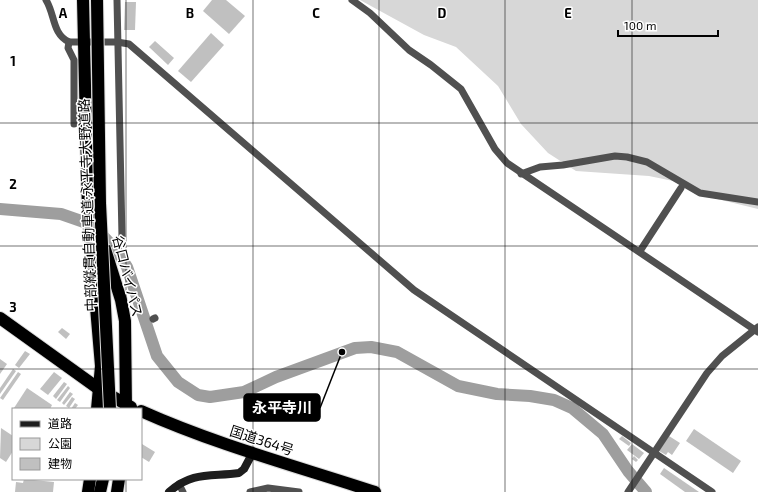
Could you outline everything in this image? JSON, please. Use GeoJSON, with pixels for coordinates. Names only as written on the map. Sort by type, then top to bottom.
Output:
{"type":"FeatureCollection","features":[{"type":"Feature","properties":{"kind":"highway","name":"谷口バイパス"},"geometry":{"type":"LineString","coordinates":[[83,0],[88,157],[93,216],[90,244],[100,366],[97,408]]}},
{"type":"Feature","properties":{"kind":"highway","name":"中部縦貫自動車道;永平寺大野道路"},"geometry":{"type":"LineString","coordinates":[[97,0],[100,203],[110,408]]}},
{"type":"Feature","properties":{"kind":"highway","name":"谷口バイパス"},"geometry":{"type":"LineString","coordinates":[[93,216],[121,300],[125,320],[130,407]]}},
{"type":"Feature","properties":{"kind":"highway"},"geometry":{"type":"LineString","coordinates":[[0,318],[99,389],[130,407]]}},
{"type":"Feature","properties":{"kind":"highway","name":"国道364号"},"geometry":{"type":"LineString","coordinates":[[142,411],[185,430],[252,454],[375,492]]}},
{"type":"Feature","properties":{"kind":"highway"},"geometry":{"type":"LineString","coordinates":[[88,492],[90,480]]}},
{"type":"Feature","properties":{"kind":"highway"},"geometry":{"type":"LineString","coordinates":[[100,492],[103,480]]}},
{"type":"Feature","properties":{"kind":"highway"},"geometry":{"type":"LineString","coordinates":[[117,492],[119,480]]}},
{"type":"Feature","properties":{"kind":"main road"},"geometry":{"type":"LineString","coordinates":[[169,492],[179,484],[191,478],[202,475],[239,473],[244,469],[252,454]]}},
{"type":"Feature","properties":{"kind":"street"},"geometry":{"type":"LineString","coordinates":[[46,0],[53,12],[58,34],[69,42],[117,42],[130,44],[414,290],[455,320],[566,392],[712,492]]}},
{"type":"Feature","properties":{"kind":"street"},"geometry":{"type":"LineString","coordinates":[[117,0],[122,237]]}},
{"type":"Feature","properties":{"kind":"street"},"geometry":{"type":"LineString","coordinates":[[352,0],[370,13],[409,50],[431,64],[461,89],[496,149],[507,163],[521,174],[640,251],[734,317],[757,329],[714,364],[630,489]]}},
{"type":"Feature","properties":{"kind":"street"},"geometry":{"type":"LineString","coordinates":[[69,42],[68,48],[74,60],[74,124]]}},
{"type":"Feature","properties":{"kind":"street"},"geometry":{"type":"LineString","coordinates":[[521,174],[540,167],[563,165],[615,156],[627,157],[646,162],[700,193],[758,202]]}},
{"type":"Feature","properties":{"kind":"street"},"geometry":{"type":"LineString","coordinates":[[640,251],[681,188]]}},
{"type":"Feature","properties":{"kind":"street"},"geometry":{"type":"LineString","coordinates":[[179,484],[183,492]]}},
{"type":"Feature","properties":{"kind":"street"},"geometry":{"type":"LineString","coordinates":[[250,492],[268,488],[299,492]]}},
{"type":"Feature","properties":{"kind":"green space"},"geometry":{"type":"Polygon","coordinates":[[[360,0],[758,0],[758,209],[701,195],[678,182],[649,176],[576,171],[548,153],[521,124],[498,86],[456,47],[424,35],[360,0]]]}},
{"type":"Feature","properties":{"kind":"building"},"geometry":{"type":"Polygon","coordinates":[[[212,0],[226,0],[245,16],[229,34],[203,11],[212,0]]]}},
{"type":"Feature","properties":{"kind":"building"},"geometry":{"type":"Polygon","coordinates":[[[125,2],[136,2],[135,30],[124,30],[125,2]]]}},
{"type":"Feature","properties":{"kind":"building"},"geometry":{"type":"Polygon","coordinates":[[[211,33],[224,45],[191,82],[178,71],[211,33]]]}},
{"type":"Feature","properties":{"kind":"building"},"geometry":{"type":"Polygon","coordinates":[[[155,41],[174,58],[168,65],[149,47],[155,41]]]}},
{"type":"Feature","properties":{"kind":"building"},"geometry":{"type":"Polygon","coordinates":[[[62,328],[70,334],[66,339],[58,332],[62,328]]]}},
{"type":"Feature","properties":{"kind":"building"},"geometry":{"type":"Polygon","coordinates":[[[25,351],[30,354],[19,368],[15,365],[25,351]]]}},
{"type":"Feature","properties":{"kind":"building"},"geometry":{"type":"Polygon","coordinates":[[[0,359],[7,364],[0,374],[0,359]]]}},
{"type":"Feature","properties":{"kind":"building"},"geometry":{"type":"Polygon","coordinates":[[[13,369],[16,371],[0,394],[0,388],[13,369]]]}},
{"type":"Feature","properties":{"kind":"building"},"geometry":{"type":"Polygon","coordinates":[[[18,372],[21,374],[3,400],[0,398],[18,372]]]}},
{"type":"Feature","properties":{"kind":"building"},"geometry":{"type":"Polygon","coordinates":[[[54,372],[62,378],[48,395],[40,389],[54,372]]]}},
{"type":"Feature","properties":{"kind":"building"},"geometry":{"type":"Polygon","coordinates":[[[64,382],[67,384],[56,399],[53,396],[64,382]]]}},
{"type":"Feature","properties":{"kind":"building"},"geometry":{"type":"Polygon","coordinates":[[[68,386],[70,388],[60,402],[57,400],[68,386]]]}},
{"type":"Feature","properties":{"kind":"building"},"geometry":{"type":"Polygon","coordinates":[[[27,388],[52,405],[50,408],[14,408],[27,388]]]}},
{"type":"Feature","properties":{"kind":"building"},"geometry":{"type":"Polygon","coordinates":[[[70,392],[73,394],[64,405],[62,403],[70,392]]]}},
{"type":"Feature","properties":{"kind":"building"},"geometry":{"type":"Polygon","coordinates":[[[72,397],[75,399],[69,408],[66,406],[72,397]]]}},
{"type":"Feature","properties":{"kind":"building"},"geometry":{"type":"Polygon","coordinates":[[[75,403],[78,405],[76,408],[72,408],[75,403]]]}},
{"type":"Feature","properties":{"kind":"building"},"geometry":{"type":"Polygon","coordinates":[[[1,428],[12,435],[12,453],[6,462],[0,458],[1,428]]]}},
{"type":"Feature","properties":{"kind":"building"},"geometry":{"type":"Polygon","coordinates":[[[694,429],[741,461],[733,473],[686,441],[694,429]]]}},
{"type":"Feature","properties":{"kind":"building"},"geometry":{"type":"Polygon","coordinates":[[[622,436],[631,443],[629,446],[619,439],[622,436]]]}},
{"type":"Feature","properties":{"kind":"building"},"geometry":{"type":"Polygon","coordinates":[[[669,436],[680,443],[672,455],[668,452],[666,455],[659,451],[669,436]]]}},
{"type":"Feature","properties":{"kind":"building"},"geometry":{"type":"Polygon","coordinates":[[[142,444],[155,452],[149,462],[142,458],[142,444]]]}},
{"type":"Feature","properties":{"kind":"building"},"geometry":{"type":"Polygon","coordinates":[[[632,444],[644,453],[639,459],[627,450],[632,444]]]}},
{"type":"Feature","properties":{"kind":"building"},"geometry":{"type":"Polygon","coordinates":[[[634,456],[638,460],[636,462],[632,459],[634,456]]]}},
{"type":"Feature","properties":{"kind":"building"},"geometry":{"type":"Polygon","coordinates":[[[664,468],[699,492],[685,492],[660,474],[664,468]]]}},
{"type":"Feature","properties":{"kind":"building"},"geometry":{"type":"Polygon","coordinates":[[[24,480],[54,482],[53,492],[15,492],[16,482],[23,483],[24,480]]]}},
{"type":"Feature","properties":{"kind":"waterway"},"geometry":{"type":"LineString","coordinates":[[0,209],[61,214],[84,222],[104,237],[116,250],[127,267],[157,356],[178,382],[198,395],[210,397],[244,392],[276,377],[355,348],[371,347],[397,352],[458,386],[497,394],[530,396],[554,400],[572,408],[603,434],[628,471],[646,492]]}},
{"type":"Feature","properties":{"kind":"place","name":"永平寺川"},"geometry":{"type":"Point","coordinates":[342,352]}}]}
